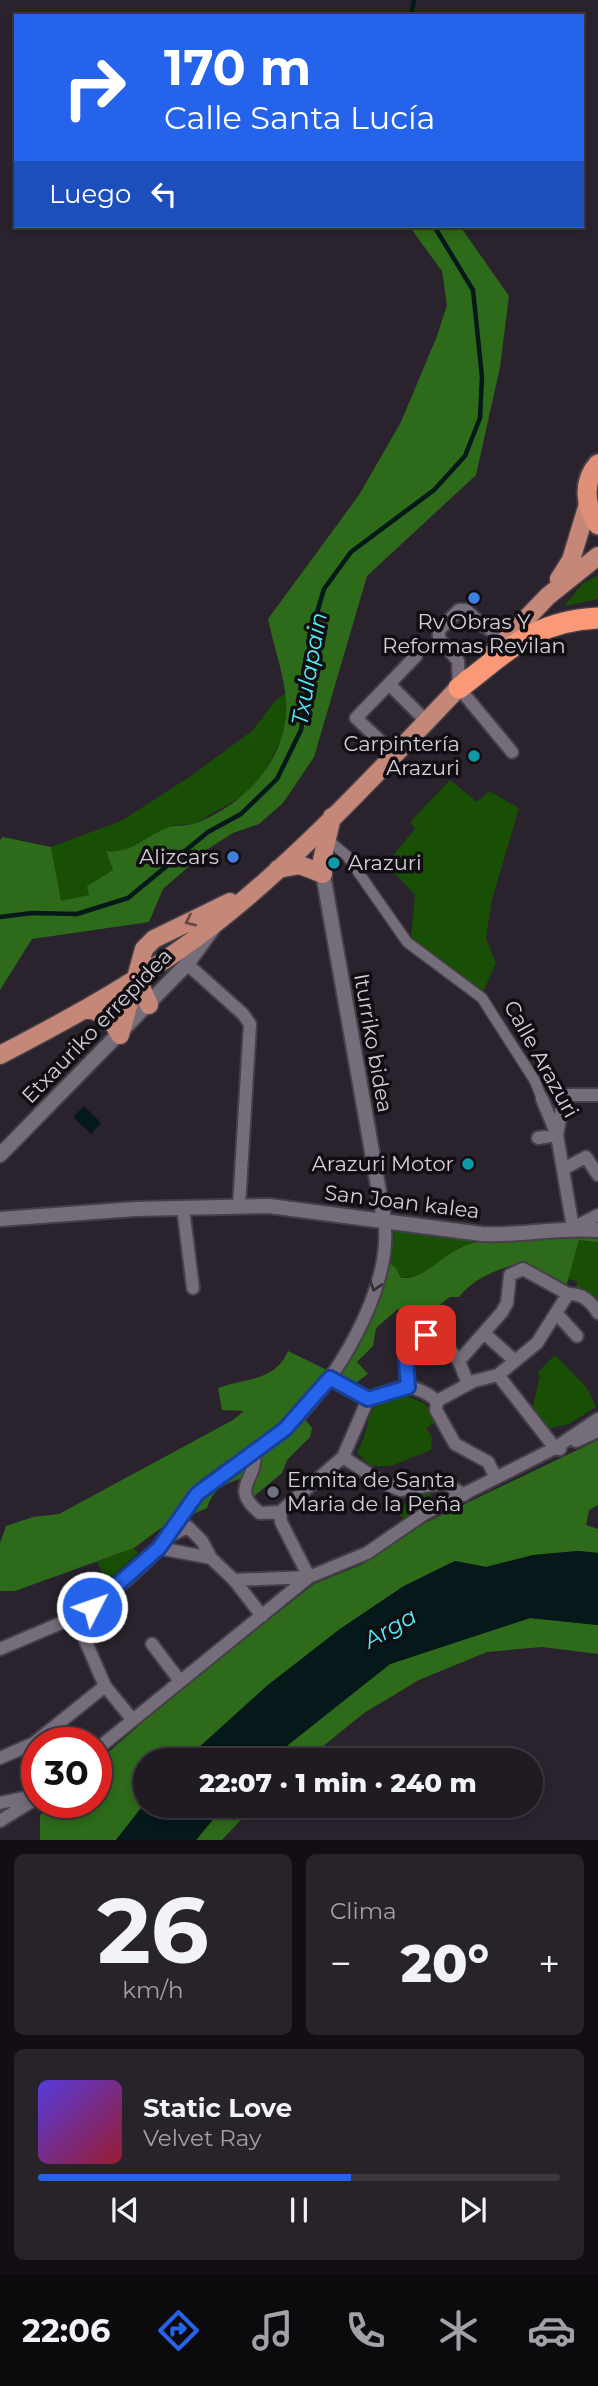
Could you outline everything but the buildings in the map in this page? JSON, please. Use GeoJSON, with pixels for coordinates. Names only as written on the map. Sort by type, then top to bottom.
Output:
{"type":"FeatureCollection","features":[{"type":"Feature","properties":{"kind":"highway"},"geometry":{"type":"LineString","coordinates":[[598,464],[589,481],[588,504],[598,525]]}},
{"type":"Feature","properties":{"kind":"highway"},"geometry":{"type":"LineString","coordinates":[[459,688],[522,639],[550,624],[598,618]]}},
{"type":"Feature","properties":{"kind":"main road"},"geometry":{"type":"LineString","coordinates":[[548,596],[571,560],[588,504]]}},
{"type":"Feature","properties":{"kind":"main road"},"geometry":{"type":"LineString","coordinates":[[0,1055],[89,1009],[218,921],[331,817],[548,596],[598,556]]}},
{"type":"Feature","properties":{"kind":"main road"},"geometry":{"type":"LineString","coordinates":[[322,867],[331,817]]}},
{"type":"Feature","properties":{"kind":"main road"},"geometry":{"type":"LineString","coordinates":[[302,845],[312,849],[322,867]]}},
{"type":"Feature","properties":{"kind":"main road"},"geometry":{"type":"LineString","coordinates":[[275,870],[300,865],[322,867]]}},
{"type":"Feature","properties":{"kind":"main road"},"geometry":{"type":"LineString","coordinates":[[120,1035],[144,949],[154,939],[252,892]]}},
{"type":"Feature","properties":{"kind":"main road"},"geometry":{"type":"LineString","coordinates":[[137,978],[149,1005]]}},
{"type":"Feature","properties":{"kind":"main road"},"geometry":{"type":"LineString","coordinates":[[89,1009],[109,1016],[120,1035]]}},
{"type":"Feature","properties":{"kind":"street"},"geometry":{"type":"LineString","coordinates":[[512,752],[459,688],[457,661],[439,638],[439,630],[448,618],[459,610],[466,610],[487,629],[495,632],[526,620]]}},
{"type":"Feature","properties":{"kind":"street"},"geometry":{"type":"LineString","coordinates":[[394,754],[355,718],[416,656]]}},
{"type":"Feature","properties":{"kind":"street"},"geometry":{"type":"LineString","coordinates":[[389,684],[426,721]]}},
{"type":"Feature","properties":{"kind":"street","name":"Calle Arazuri"},"geometry":{"type":"LineString","coordinates":[[326,838],[347,856],[407,942],[482,998],[535,1081],[557,1135]]}},
{"type":"Feature","properties":{"kind":"street","name":"Iturriko bidea"},"geometry":{"type":"LineString","coordinates":[[322,867],[384,1220]]}},
{"type":"Feature","properties":{"kind":"street","name":"Etxauriko errepidea"},"geometry":{"type":"LineString","coordinates":[[0,1155],[149,1005],[187,964],[218,921]]}},
{"type":"Feature","properties":{"kind":"street"},"geometry":{"type":"LineString","coordinates":[[187,964],[243,1014],[250,1024],[239,1206]]}},
{"type":"Feature","properties":{"kind":"street","name":"Calle Arazuri"},"geometry":{"type":"LineString","coordinates":[[557,1135],[564,1097],[568,1094],[598,1095]]}},
{"type":"Feature","properties":{"kind":"street"},"geometry":{"type":"LineString","coordinates":[[538,1138],[557,1135],[565,1168],[573,1228]]}},
{"type":"Feature","properties":{"kind":"street"},"geometry":{"type":"LineString","coordinates":[[565,1168],[586,1157],[598,1175]]}},
{"type":"Feature","properties":{"kind":"street","name":"San Joan kalea"},"geometry":{"type":"LineString","coordinates":[[0,1219],[183,1208],[269,1206],[504,1235],[573,1228],[598,1230]]}},
{"type":"Feature","properties":{"kind":"street"},"geometry":{"type":"LineString","coordinates":[[183,1208],[193,1288]]}},
{"type":"Feature","properties":{"kind":"street","name":"San Joan kalea"},"geometry":{"type":"LineString","coordinates":[[573,1228],[598,1215]]}},
{"type":"Feature","properties":{"kind":"street"},"geometry":{"type":"LineString","coordinates":[[0,1649],[75,1617],[159,1548],[197,1494],[254,1453],[301,1414],[330,1378],[369,1304],[384,1258],[387,1238],[384,1220]]}},
{"type":"Feature","properties":{"kind":"street"},"geometry":{"type":"LineString","coordinates":[[459,1361],[485,1334],[507,1303],[510,1275],[516,1270],[523,1269],[568,1294],[582,1296],[592,1303],[598,1313]]}},
{"type":"Feature","properties":{"kind":"street"},"geometry":{"type":"LineString","coordinates":[[437,1402],[468,1384],[498,1375],[515,1361],[543,1337],[568,1294]]}},
{"type":"Feature","properties":{"kind":"street"},"geometry":{"type":"LineString","coordinates":[[556,1313],[577,1336]]}},
{"type":"Feature","properties":{"kind":"street"},"geometry":{"type":"LineString","coordinates":[[408,1387],[406,1360],[409,1352],[434,1330],[459,1361],[468,1384]]}},
{"type":"Feature","properties":{"kind":"street"},"geometry":{"type":"LineString","coordinates":[[485,1334],[515,1361]]}},
{"type":"Feature","properties":{"kind":"street"},"geometry":{"type":"LineString","coordinates":[[498,1375],[555,1448],[560,1450],[598,1431]]}},
{"type":"Feature","properties":{"kind":"street"},"geometry":{"type":"LineString","coordinates":[[330,1378],[368,1399],[408,1387],[422,1388],[437,1402]]}},
{"type":"Feature","properties":{"kind":"street"},"geometry":{"type":"LineString","coordinates":[[254,1453],[254,1470],[244,1488],[245,1497],[260,1513],[280,1511],[343,1457],[368,1399]]}},
{"type":"Feature","properties":{"kind":"street"},"geometry":{"type":"LineString","coordinates":[[437,1402],[436,1410],[455,1444],[488,1462],[496,1478]]}},
{"type":"Feature","properties":{"kind":"street"},"geometry":{"type":"LineString","coordinates":[[112,1736],[309,1577],[368,1553],[424,1514],[555,1448],[598,1419]]}},
{"type":"Feature","properties":{"kind":"street"},"geometry":{"type":"LineString","coordinates":[[343,1457],[400,1490],[445,1483],[464,1494]]}},
{"type":"Feature","properties":{"kind":"street"},"geometry":{"type":"LineString","coordinates":[[280,1511],[281,1522],[309,1577]]}},
{"type":"Feature","properties":{"kind":"street"},"geometry":{"type":"LineString","coordinates":[[170,1535],[188,1527],[202,1541],[211,1558],[234,1580],[262,1616]]}},
{"type":"Feature","properties":{"kind":"street"},"geometry":{"type":"LineString","coordinates":[[159,1548],[211,1558]]}},
{"type":"Feature","properties":{"kind":"street"},"geometry":{"type":"LineString","coordinates":[[234,1580],[309,1577]]}},
{"type":"Feature","properties":{"kind":"street"},"geometry":{"type":"LineString","coordinates":[[75,1617],[104,1686],[132,1719]]}},
{"type":"Feature","properties":{"kind":"street"},"geometry":{"type":"LineString","coordinates":[[152,1644],[180,1681]]}},
{"type":"Feature","properties":{"kind":"street"},"geometry":{"type":"LineString","coordinates":[[0,1758],[34,1743],[104,1686]]}},
{"type":"Feature","properties":{"kind":"street"},"geometry":{"type":"LineString","coordinates":[[0,1803],[21,1799]]}},
{"type":"Feature","properties":{"kind":"street"},"geometry":{"type":"LineString","coordinates":[[0,1821],[21,1807]]}},
{"type":"Feature","properties":{"kind":"green space"},"geometry":{"type":"Polygon","coordinates":[[[410,228],[461,228],[509,296],[500,367],[476,475],[367,576],[314,757],[283,803],[259,824],[233,833],[211,847],[163,889],[149,922],[32,939],[0,990],[0,840],[3,837],[51,847],[61,901],[89,895],[87,886],[113,870],[106,851],[122,850],[161,830],[193,824],[215,814],[250,789],[275,755],[286,714],[285,692],[268,619],[359,495],[401,422],[447,305],[442,271],[410,228]]]}},
{"type":"Feature","properties":{"kind":"green space"},"geometry":{"type":"Polygon","coordinates":[[[598,575],[598,599],[564,606],[582,584],[598,575]]]}},
{"type":"Feature","properties":{"kind":"green space"},"geometry":{"type":"Polygon","coordinates":[[[286,693],[285,732],[264,773],[246,794],[194,824],[175,825],[118,853],[106,852],[113,870],[87,886],[90,895],[61,902],[51,847],[121,821],[191,776],[252,731],[276,700],[286,693]]]}},
{"type":"Feature","properties":{"kind":"green space"},"geometry":{"type":"Polygon","coordinates":[[[450,780],[477,802],[489,791],[519,808],[491,903],[486,939],[496,963],[483,992],[411,937],[415,895],[386,864],[415,829],[410,822],[450,780]]]}},
{"type":"Feature","properties":{"kind":"green space"},"geometry":{"type":"Polygon","coordinates":[[[395,1227],[486,1240],[461,1247],[420,1275],[401,1278],[396,1268],[387,1261],[395,1227]]]}},
{"type":"Feature","properties":{"kind":"green space"},"geometry":{"type":"Polygon","coordinates":[[[542,1234],[598,1235],[598,1242],[579,1240],[566,1287],[524,1262],[489,1274],[459,1297],[450,1297],[438,1306],[439,1318],[417,1331],[398,1309],[376,1328],[373,1346],[357,1362],[368,1374],[353,1385],[335,1377],[387,1261],[396,1268],[401,1278],[409,1278],[425,1272],[469,1244],[490,1239],[542,1234]]]}},
{"type":"Feature","properties":{"kind":"green space"},"geometry":{"type":"Polygon","coordinates":[[[579,1239],[598,1242],[598,1307],[587,1292],[576,1289],[577,1281],[568,1279],[579,1239]]]}},
{"type":"Feature","properties":{"kind":"green space"},"geometry":{"type":"Polygon","coordinates":[[[288,1351],[331,1372],[316,1385],[305,1401],[301,1414],[312,1428],[310,1437],[287,1460],[282,1473],[253,1497],[240,1479],[228,1483],[215,1493],[207,1508],[161,1528],[134,1548],[15,1591],[0,1591],[0,1543],[6,1526],[33,1517],[59,1514],[233,1420],[244,1411],[222,1410],[218,1388],[267,1374],[282,1361],[288,1351]]]}},
{"type":"Feature","properties":{"kind":"green space"},"geometry":{"type":"Polygon","coordinates":[[[555,1355],[587,1388],[596,1407],[569,1424],[546,1429],[532,1410],[540,1376],[537,1373],[555,1355]]]}},
{"type":"Feature","properties":{"kind":"green space"},"geometry":{"type":"Polygon","coordinates":[[[404,1395],[424,1403],[438,1421],[426,1428],[432,1437],[431,1450],[391,1466],[371,1466],[357,1453],[370,1415],[380,1403],[404,1395]]]}},
{"type":"Feature","properties":{"kind":"green space"},"geometry":{"type":"Polygon","coordinates":[[[598,1440],[598,1505],[589,1510],[586,1525],[598,1529],[598,1553],[578,1551],[534,1555],[486,1567],[455,1561],[404,1586],[340,1629],[268,1685],[198,1748],[133,1748],[133,1818],[116,1840],[40,1840],[40,1818],[112,1818],[112,1749],[174,1695],[314,1584],[361,1565],[425,1523],[598,1440]]]}},
{"type":"Feature","properties":{"kind":"green space"},"geometry":{"type":"Polygon","coordinates":[[[427,1490],[432,1496],[404,1519],[396,1511],[427,1490]]]}},
{"type":"Feature","properties":{"kind":"green space"},"geometry":{"type":"Polygon","coordinates":[[[134,1548],[138,1553],[107,1581],[97,1562],[134,1548]]]}},
{"type":"Feature","properties":{"kind":"green space"},"geometry":{"type":"Polygon","coordinates":[[[530,1618],[598,1625],[598,1654],[542,1647],[487,1652],[419,1680],[364,1713],[321,1748],[284,1748],[390,1664],[530,1618]]]}},
{"type":"Feature","properties":{"kind":"green space"},"geometry":{"type":"Polygon","coordinates":[[[214,1818],[243,1818],[222,1840],[196,1840],[214,1818]]]}},
{"type":"Feature","properties":{"kind":"water"},"geometry":{"type":"Polygon","coordinates":[[[84,1106],[101,1123],[91,1134],[73,1117],[84,1106]]]}},
{"type":"Feature","properties":{"kind":"water","name":"Arga"},"geometry":{"type":"Polygon","coordinates":[[[578,1551],[598,1553],[598,1625],[530,1618],[390,1664],[284,1748],[198,1748],[268,1685],[340,1629],[404,1586],[455,1561],[486,1567],[533,1555],[578,1551]]]}},
{"type":"Feature","properties":{"kind":"water"},"geometry":{"type":"Polygon","coordinates":[[[133,1818],[214,1818],[196,1840],[116,1840],[133,1818]]]}},
{"type":"Feature","properties":{"kind":"waterway","name":"Txulapain"},"geometry":{"type":"LineString","coordinates":[[411,14],[414,0]]}},
{"type":"Feature","properties":{"kind":"waterway","name":"Txulapain"},"geometry":{"type":"LineString","coordinates":[[0,917],[32,913],[77,914],[128,898],[208,832],[241,814],[277,779],[301,730],[308,687],[310,636],[324,589],[351,552],[434,490],[465,456],[480,418],[482,377],[473,290],[435,228]]}},
{"type":"Feature","properties":{"kind":"place","name":"Rv Obras Y Reformas Revilan"},"geometry":{"type":"Point","coordinates":[474,598]}},
{"type":"Feature","properties":{"kind":"place","name":"Carpintería Arazuri"},"geometry":{"type":"Point","coordinates":[474,756]}},
{"type":"Feature","properties":{"kind":"place","name":"Alizcars"},"geometry":{"type":"Point","coordinates":[233,857]}},
{"type":"Feature","properties":{"kind":"place","name":"Arazuri"},"geometry":{"type":"Point","coordinates":[334,863]}},
{"type":"Feature","properties":{"kind":"place","name":"Arazuri Motor"},"geometry":{"type":"Point","coordinates":[468,1164]}},
{"type":"Feature","properties":{"kind":"place","name":"Ermita de Santa Maria de la Peña"},"geometry":{"type":"Point","coordinates":[273,1492]}},
{"type":"Feature","properties":{"kind":"route"},"geometry":{"type":"LineString","coordinates":[[92,1607],[159,1548],[197,1494],[285,1429],[330,1378],[368,1399],[408,1387],[405,1376],[406,1360],[409,1352],[426,1335]]}}]}
